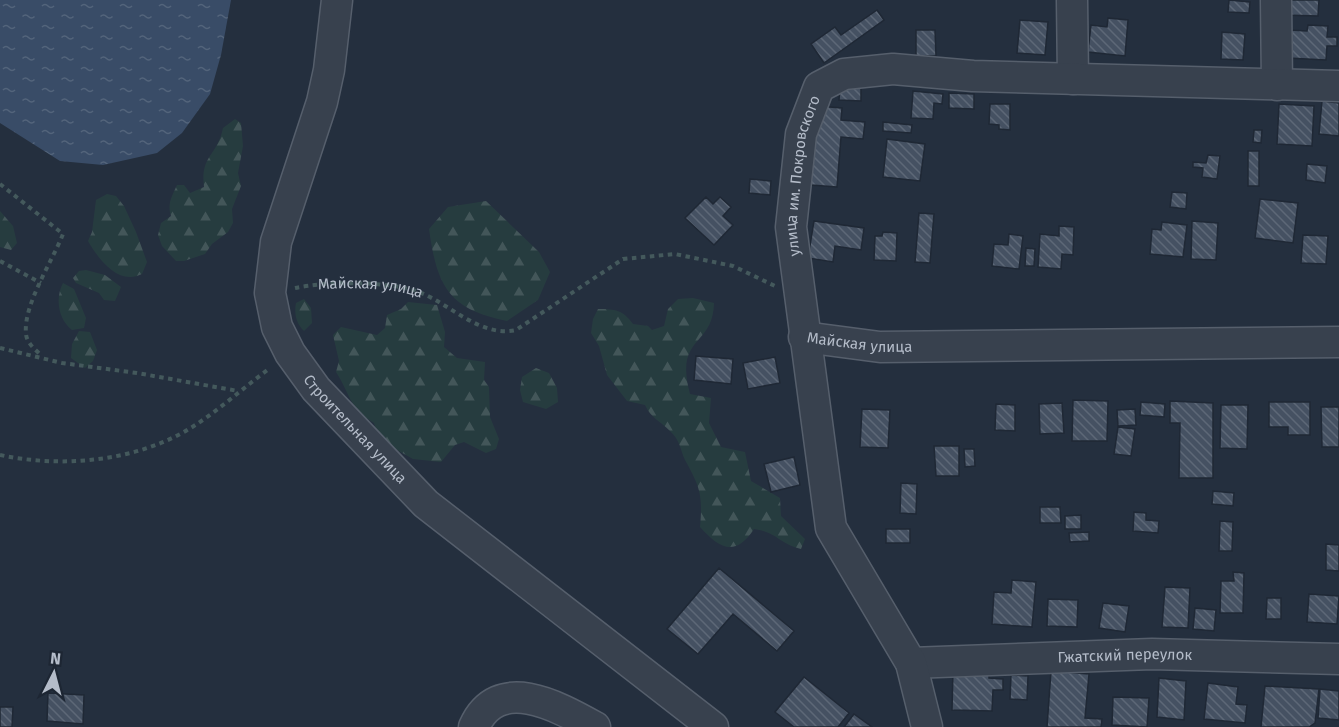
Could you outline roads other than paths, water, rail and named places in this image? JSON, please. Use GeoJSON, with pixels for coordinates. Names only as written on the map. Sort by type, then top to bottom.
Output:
{"type":"FeatureCollection","features":[{"type":"Feature","properties":{"kind":"street","name":"Строительная улица"},"geometry":{"type":"LineString","coordinates":[[338,0],[327,81],[311,140],[285,207],[276,242],[270,293],[277,327],[290,353],[316,389],[426,504],[713,727]]}},
{"type":"Feature","properties":{"kind":"street"},"geometry":{"type":"LineString","coordinates":[[1072,0],[1073,79]]}},
{"type":"Feature","properties":{"kind":"street"},"geometry":{"type":"LineString","coordinates":[[1276,0],[1277,85]]}},
{"type":"Feature","properties":{"kind":"street","name":"улица им. Покровского"},"geometry":{"type":"LineString","coordinates":[[927,727],[911,663],[831,528],[791,227],[801,134],[819,87],[844,74],[893,69],[973,76],[1339,86]]}},
{"type":"Feature","properties":{"kind":"street","name":"Майская улица"},"geometry":{"type":"LineString","coordinates":[[804,337],[880,347],[1339,342]]}},
{"type":"Feature","properties":{"kind":"street","name":"Гжатский переулок"},"geometry":{"type":"LineString","coordinates":[[911,663],[1152,654],[1339,659]]}},
{"type":"Feature","properties":{"kind":"street"},"geometry":{"type":"LineString","coordinates":[[474,727],[479,715],[499,699],[516,696],[561,708],[595,727]]}},
{"type":"Feature","properties":{"kind":"water"},"geometry":{"type":"Polygon","coordinates":[[[0,0],[231,0],[221,55],[210,94],[182,133],[157,153],[103,165],[60,161],[0,123],[0,0]]]}}]}
